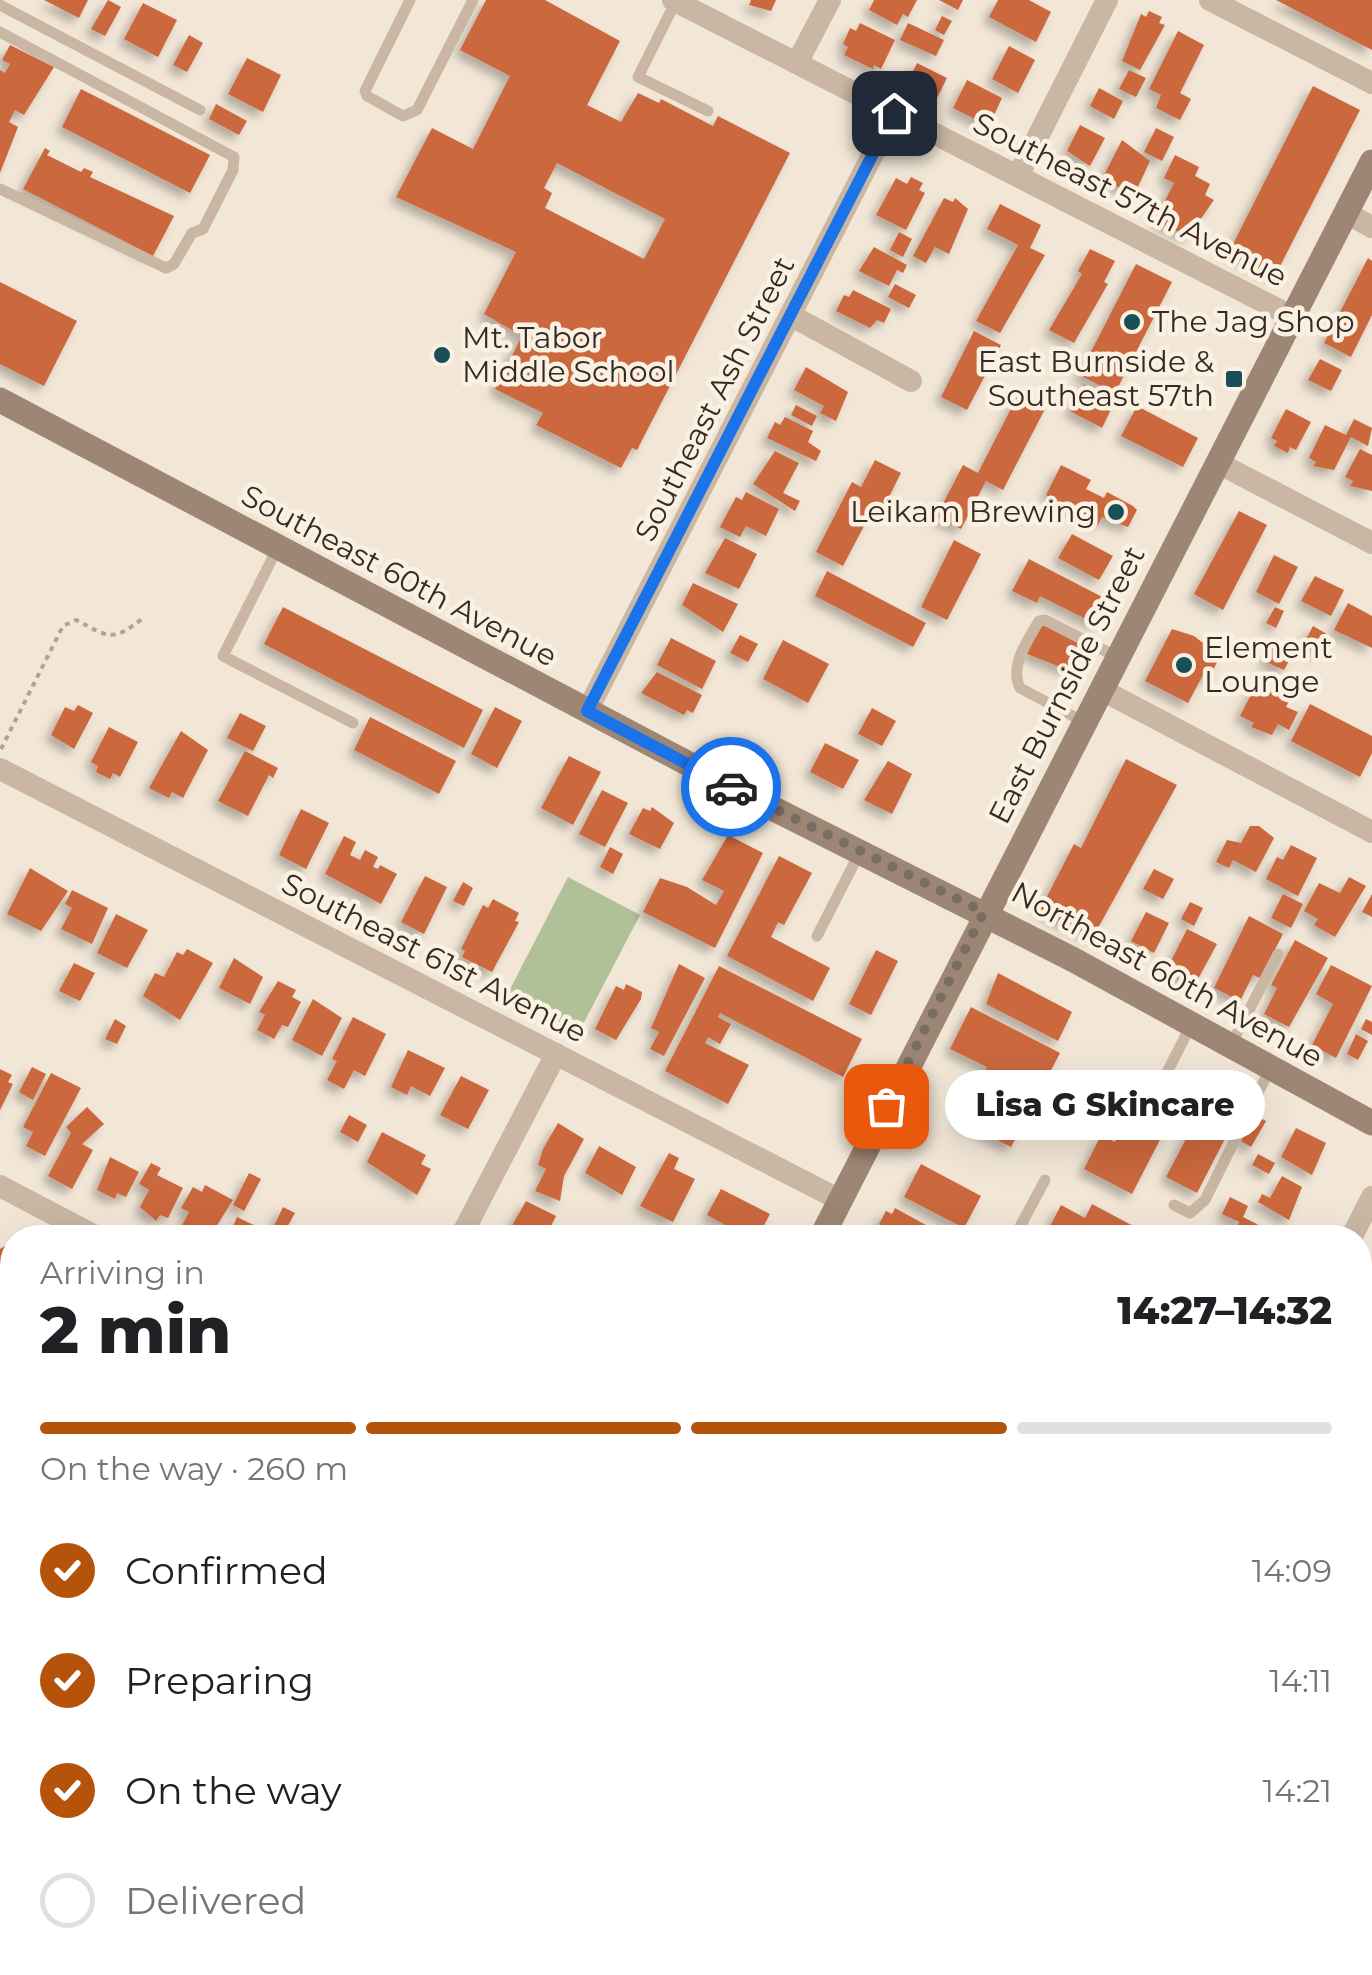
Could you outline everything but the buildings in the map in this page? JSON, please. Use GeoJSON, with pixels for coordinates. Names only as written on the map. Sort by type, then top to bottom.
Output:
{"type":"FeatureCollection","features":[{"type":"Feature","properties":{"kind":"main road","name":"East Burnside Street"},"geometry":{"type":"LineString","coordinates":[[827,1225],[1372,162]]}},
{"type":"Feature","properties":{"kind":"main road","name":"Southeast 60th Avenue"},"geometry":{"type":"LineString","coordinates":[[0,400],[587,711],[984,912]]}},
{"type":"Feature","properties":{"kind":"main road","name":"Northeast 60th Avenue"},"geometry":{"type":"LineString","coordinates":[[984,912],[1372,1123]]}},
{"type":"Feature","properties":{"kind":"street"},"geometry":{"type":"LineString","coordinates":[[797,64],[830,0]]}},
{"type":"Feature","properties":{"kind":"street"},"geometry":{"type":"LineString","coordinates":[[1018,176],[1107,0]]}},
{"type":"Feature","properties":{"kind":"street"},"geometry":{"type":"LineString","coordinates":[[1210,0],[1372,83]]}},
{"type":"Feature","properties":{"kind":"street","name":"Southeast 57th Avenue"},"geometry":{"type":"LineString","coordinates":[[675,1],[1293,317]]}},
{"type":"Feature","properties":{"kind":"street","name":"Southeast Ash Street"},"geometry":{"type":"LineString","coordinates":[[587,711],[894,113]]}},
{"type":"Feature","properties":{"kind":"street"},"geometry":{"type":"LineString","coordinates":[[1346,214],[1372,227]]}},
{"type":"Feature","properties":{"kind":"street"},"geometry":{"type":"LineString","coordinates":[[792,316],[911,381]]}},
{"type":"Feature","properties":{"kind":"street"},"geometry":{"type":"LineString","coordinates":[[1218,463],[1372,543]]}},
{"type":"Feature","properties":{"kind":"street"},"geometry":{"type":"LineString","coordinates":[[1102,690],[1372,832]]}},
{"type":"Feature","properties":{"kind":"street","name":"Southeast 61st Avenue"},"geometry":{"type":"LineString","coordinates":[[0,769],[840,1200]]}},
{"type":"Feature","properties":{"kind":"street"},"geometry":{"type":"LineString","coordinates":[[467,1225],[556,1054]]}},
{"type":"Feature","properties":{"kind":"street"},"geometry":{"type":"LineString","coordinates":[[0,1186],[74,1225]]}},
{"type":"Feature","properties":{"kind":"street"},"geometry":{"type":"LineString","coordinates":[[1357,1225],[1372,1197]]}},
{"type":"Feature","properties":{"kind":"lane"},"geometry":{"type":"LineString","coordinates":[[410,0],[365,91],[367,96],[403,116],[418,110],[473,0]]}},
{"type":"Feature","properties":{"kind":"lane"},"geometry":{"type":"LineString","coordinates":[[675,1],[638,77],[708,111]]}},
{"type":"Feature","properties":{"kind":"lane"},"geometry":{"type":"LineString","coordinates":[[0,5],[200,110]]}},
{"type":"Feature","properties":{"kind":"lane"},"geometry":{"type":"LineString","coordinates":[[0,32],[234,157],[233,170],[202,229],[192,233],[174,264],[166,268],[0,189]]}},
{"type":"Feature","properties":{"kind":"lane"},"geometry":{"type":"LineString","coordinates":[[277,549],[223,656],[353,722]]}},
{"type":"Feature","properties":{"kind":"lane"},"geometry":{"type":"LineString","coordinates":[[1084,722],[1020,688],[1016,680],[1019,656],[1039,621],[1045,620],[1118,658]]}},
{"type":"Feature","properties":{"kind":"lane"},"geometry":{"type":"LineString","coordinates":[[817,936],[861,850]]}},
{"type":"Feature","properties":{"kind":"lane"},"geometry":{"type":"LineString","coordinates":[[1230,1047],[1278,954]]}},
{"type":"Feature","properties":{"kind":"lane"},"geometry":{"type":"LineString","coordinates":[[1160,1084],[1191,1025]]}},
{"type":"Feature","properties":{"kind":"lane"},"geometry":{"type":"LineString","coordinates":[[1174,1205],[1190,1213],[1205,1200],[1270,1069]]}},
{"type":"Feature","properties":{"kind":"lane"},"geometry":{"type":"LineString","coordinates":[[1021,1225],[1044,1180]]}},
{"type":"Feature","properties":{"kind":"path"},"geometry":{"type":"LineString","coordinates":[[0,751],[63,626],[76,620],[110,637],[122,635],[143,618]]}},
{"type":"Feature","properties":{"kind":"green space"},"geometry":{"type":"Polygon","coordinates":[[[568,877],[640,915],[579,1032],[507,995],[568,877]]]}},
{"type":"Feature","properties":{"kind":"way so far"},"geometry":{"type":"LineString","coordinates":[[731,787],[984,912],[886,1106]]}},
{"type":"Feature","properties":{"kind":"place","name":"The Jag Shop"},"geometry":{"type":"Point","coordinates":[1132,322]}},
{"type":"Feature","properties":{"kind":"place","name":"Mt. Tabor Middle School"},"geometry":{"type":"Point","coordinates":[442,355]}},
{"type":"Feature","properties":{"kind":"place","name":"East Burnside & Southeast 57th"},"geometry":{"type":"Point","coordinates":[1234,379]}},
{"type":"Feature","properties":{"kind":"place","name":"Leikam Brewing"},"geometry":{"type":"Point","coordinates":[1116,512]}},
{"type":"Feature","properties":{"kind":"place","name":"Element Lounge"},"geometry":{"type":"Point","coordinates":[1184,665]}},
{"type":"Feature","properties":{"kind":"place","name":"Lisa G Skincare"},"geometry":{"type":"Point","coordinates":[886,1106]}},
{"type":"Feature","properties":{"kind":"route"},"geometry":{"type":"LineString","coordinates":[[731,787],[587,711],[894,113]]}}]}
